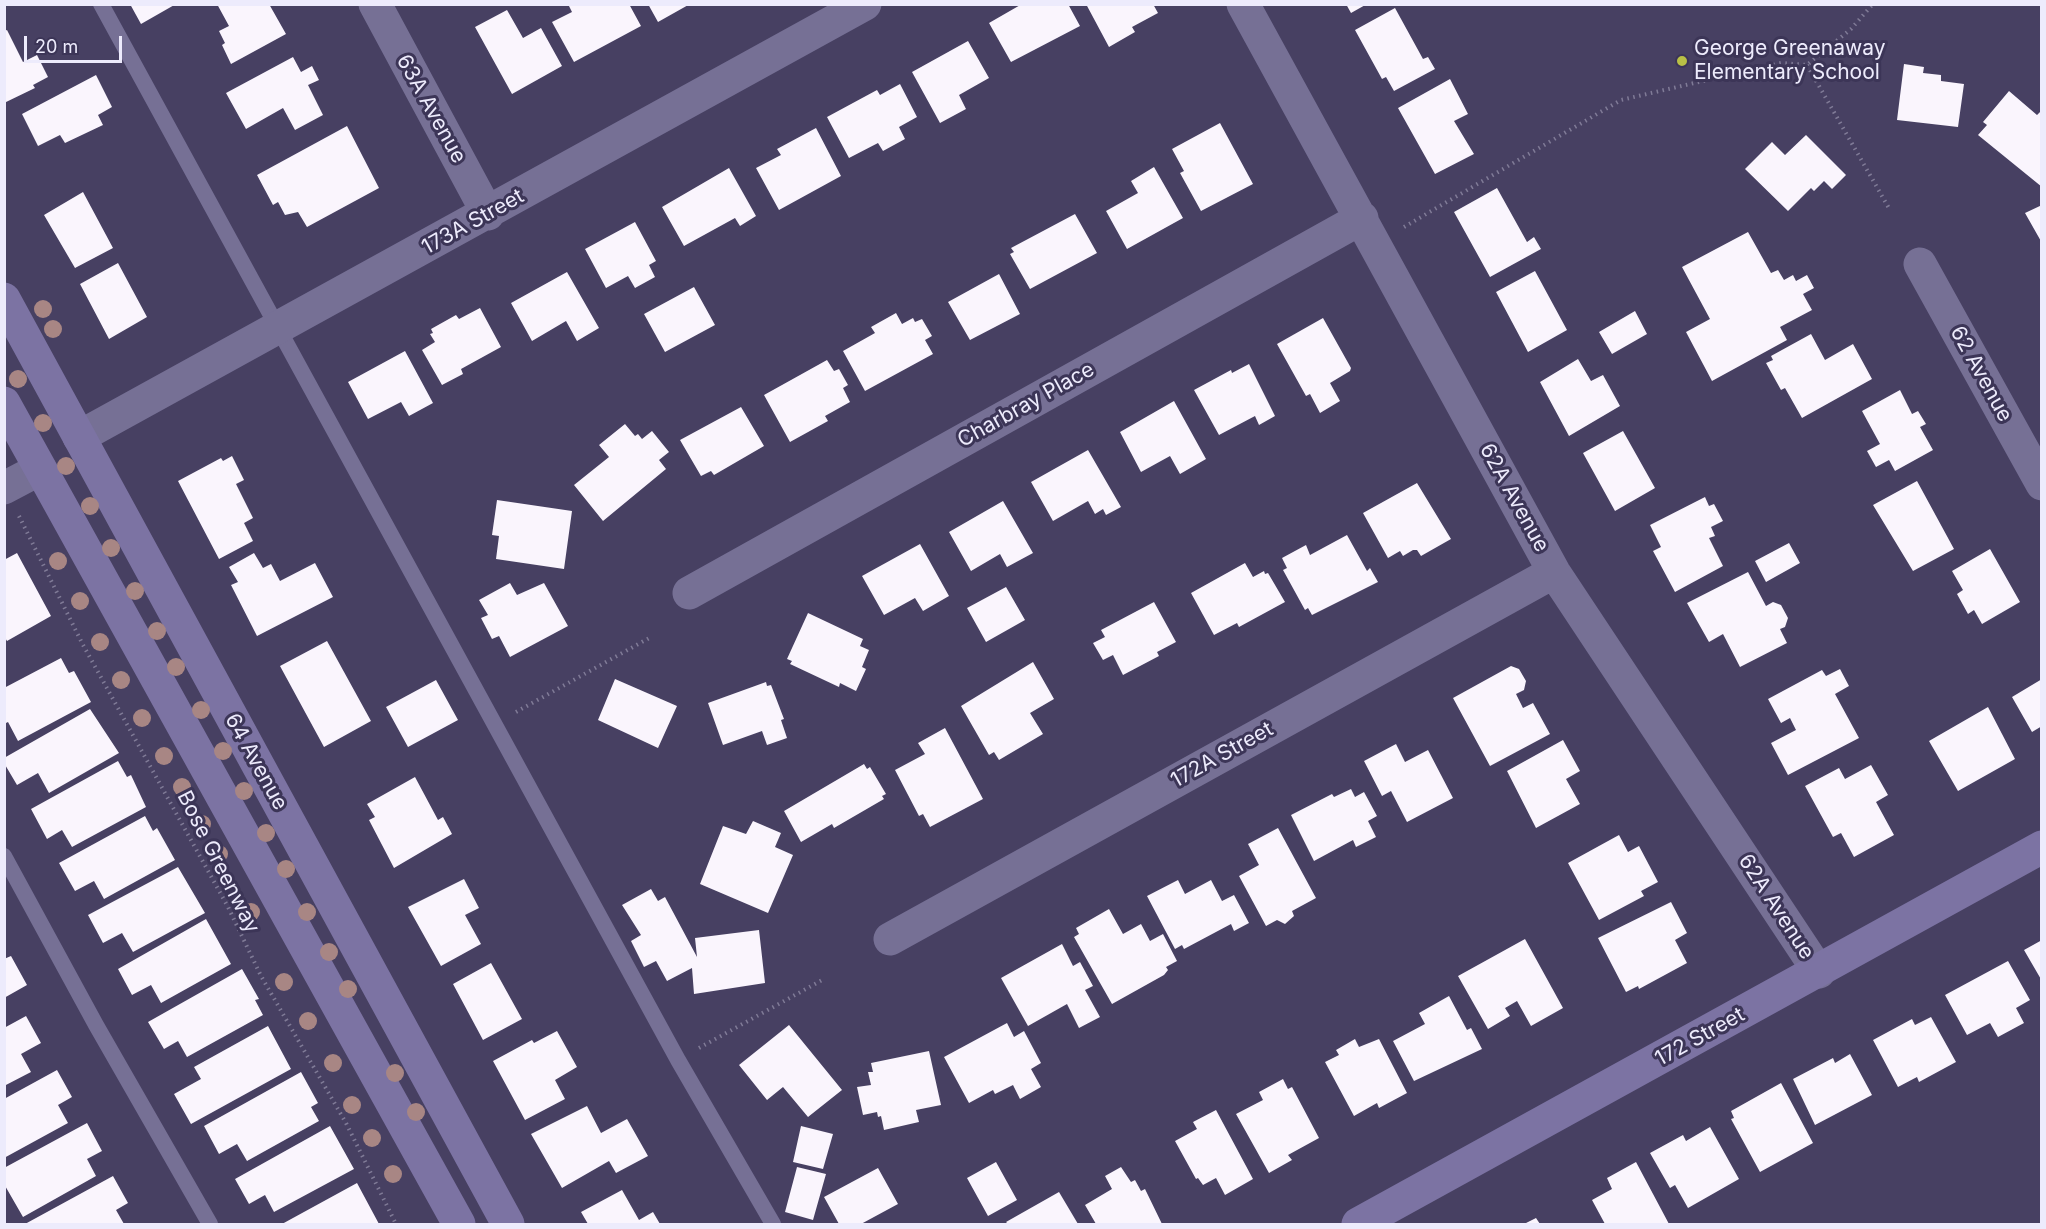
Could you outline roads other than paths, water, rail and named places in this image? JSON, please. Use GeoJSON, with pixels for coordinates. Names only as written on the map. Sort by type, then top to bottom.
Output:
{"type":"FeatureCollection","features":[{"type":"Feature","properties":{"kind":"main road","name":"64 Avenue"},"geometry":{"type":"LineString","coordinates":[[4,299],[508,1224]]}},
{"type":"Feature","properties":{"kind":"main road"},"geometry":{"type":"LineString","coordinates":[[4,404],[459,1224]]}},
{"type":"Feature","properties":{"kind":"main road","name":"172 Street"},"geometry":{"type":"LineString","coordinates":[[1365,1223],[2042,847]]}},
{"type":"Feature","properties":{"kind":"street","name":"63A Avenue"},"geometry":{"type":"LineString","coordinates":[[375,4],[488,214]]}},
{"type":"Feature","properties":{"kind":"street","name":"173A Street"},"geometry":{"type":"LineString","coordinates":[[79,437],[488,214],[865,4]]}},
{"type":"Feature","properties":{"kind":"street","name":"62A Avenue"},"geometry":{"type":"LineString","coordinates":[[1243,4],[1554,572],[1819,972]]}},
{"type":"Feature","properties":{"kind":"street","name":"Charbray Place"},"geometry":{"type":"LineString","coordinates":[[689,593],[1362,218]]}},
{"type":"Feature","properties":{"kind":"street","name":"62 Avenue"},"geometry":{"type":"LineString","coordinates":[[1920,264],[2042,484]]}},
{"type":"Feature","properties":{"kind":"street"},"geometry":{"type":"LineString","coordinates":[[11,500],[40,469]]}},
{"type":"Feature","properties":{"kind":"street","name":"172A Street"},"geometry":{"type":"LineString","coordinates":[[890,939],[1554,572]]}},
{"type":"Feature","properties":{"kind":"lane"},"geometry":{"type":"LineString","coordinates":[[101,4],[678,1060],[773,1224]]}},
{"type":"Feature","properties":{"kind":"lane"},"geometry":{"type":"LineString","coordinates":[[4,856],[96,1025],[210,1224]]}},
{"type":"Feature","properties":{"kind":"place","name":"George Greenaway Elementary School"},"geometry":{"type":"Point","coordinates":[1682,61]}}]}
